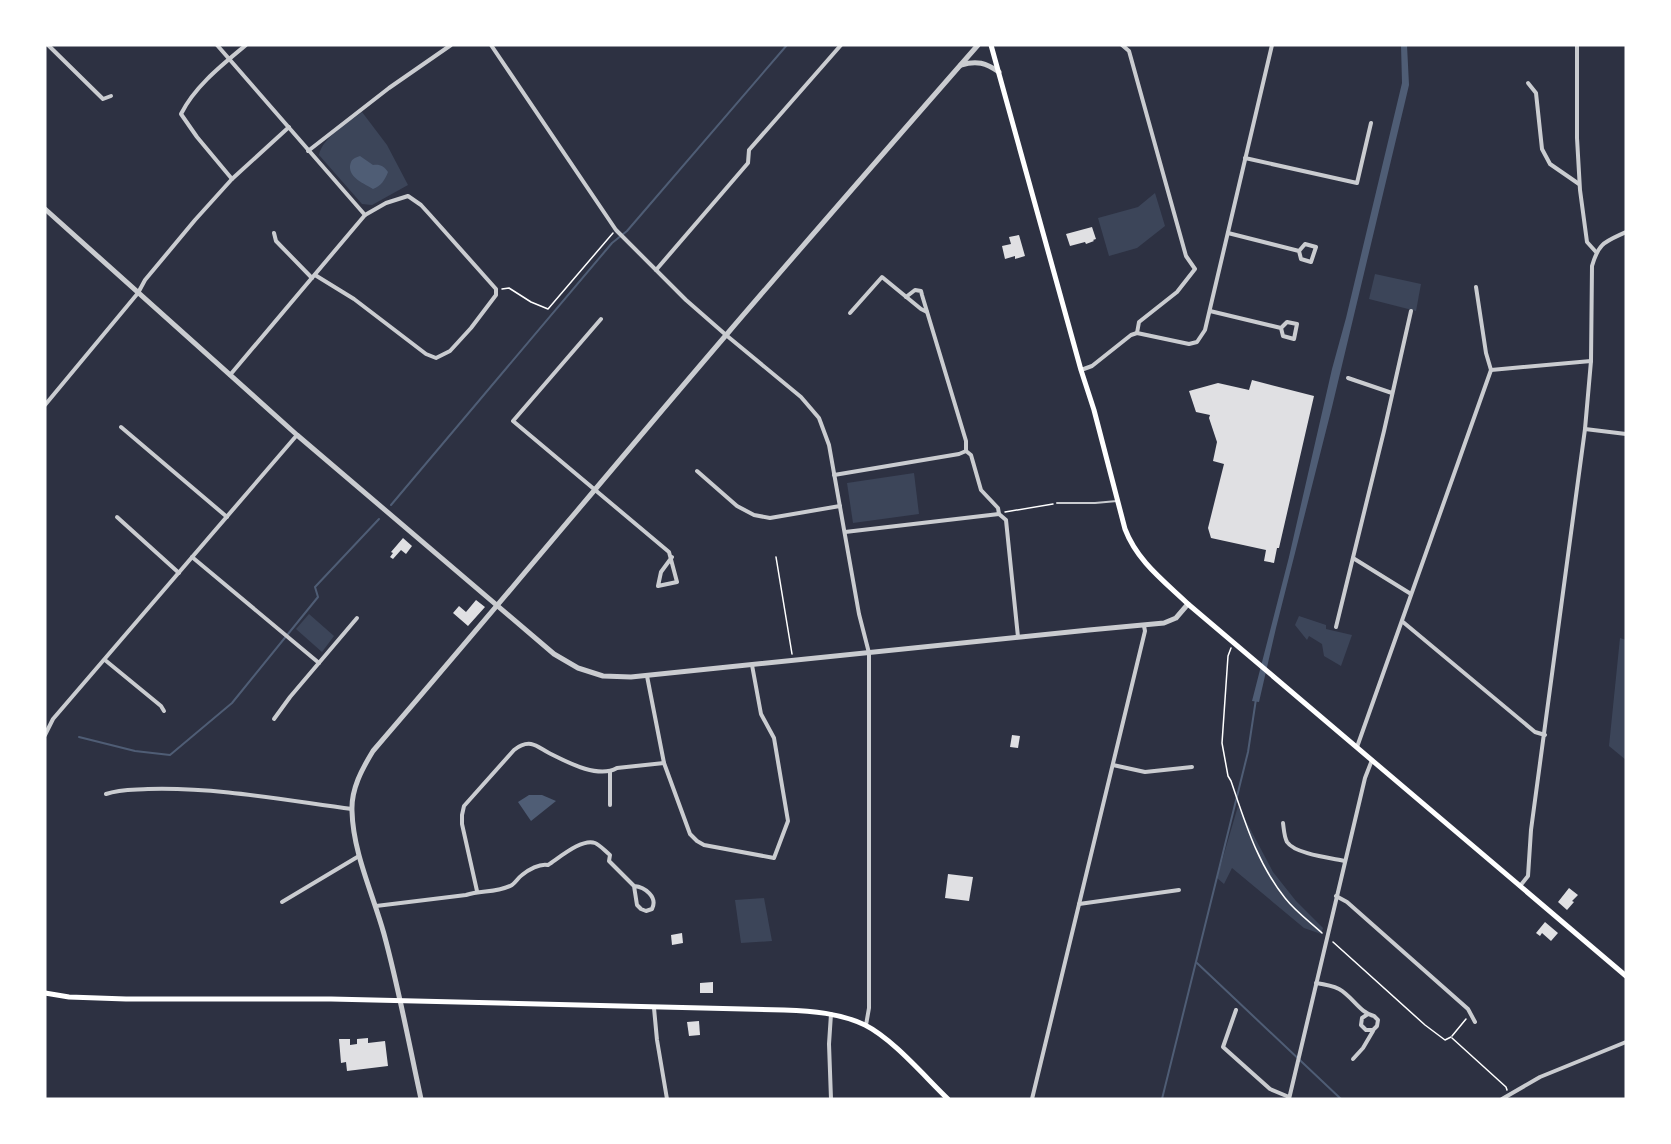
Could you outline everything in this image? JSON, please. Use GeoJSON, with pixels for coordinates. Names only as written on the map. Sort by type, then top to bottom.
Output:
{"type":"FeatureCollection","features":[{"type":"Feature","properties":{"kind":"main road"},"geometry":{"type":"LineString","coordinates":[[991,45],[1094,410],[1117,501],[1130,541],[1138,554],[1148,567],[1188,604],[1626,976]]}},
{"type":"Feature","properties":{"kind":"main road"},"geometry":{"type":"LineString","coordinates":[[45,993],[69,997],[126,999],[331,999],[794,1010],[831,1014],[866,1025],[889,1042],[948,1099]]}},
{"type":"Feature","properties":{"kind":"street"},"geometry":{"type":"LineString","coordinates":[[48,45],[103,99],[111,96]]}},
{"type":"Feature","properties":{"kind":"street"},"geometry":{"type":"LineString","coordinates":[[217,45],[365,215]]}},
{"type":"Feature","properties":{"kind":"street"},"geometry":{"type":"LineString","coordinates":[[232,179],[181,114],[186,104],[207,79],[246,45]]}},
{"type":"Feature","properties":{"kind":"street"},"geometry":{"type":"LineString","coordinates":[[308,151],[389,88],[451,45]]}},
{"type":"Feature","properties":{"kind":"street"},"geometry":{"type":"LineString","coordinates":[[491,45],[616,230],[686,300],[801,398],[819,418],[829,445],[869,653],[869,1008],[866,1025]]}},
{"type":"Feature","properties":{"kind":"street"},"geometry":{"type":"LineString","coordinates":[[656,270],[748,163],[749,150],[841,45]]}},
{"type":"Feature","properties":{"kind":"street"},"geometry":{"type":"LineString","coordinates":[[421,1099],[401,1001],[355,837],[352,809],[363,768],[373,751],[820,224],[978,45]]}},
{"type":"Feature","properties":{"kind":"street"},"geometry":{"type":"LineString","coordinates":[[1122,45],[1129,51],[1186,256],[1195,269],[1177,292],[1139,322],[1137,333]]}},
{"type":"Feature","properties":{"kind":"street"},"geometry":{"type":"LineString","coordinates":[[1081,370],[1092,366],[1131,335],[1137,333],[1189,344],[1197,342],[1205,330],[1272,45]]}},
{"type":"Feature","properties":{"kind":"street"},"geometry":{"type":"LineString","coordinates":[[1577,45],[1579,184],[1587,242],[1596,252]]}},
{"type":"Feature","properties":{"kind":"street"},"geometry":{"type":"LineString","coordinates":[[960,66],[980,62],[999,72]]}},
{"type":"Feature","properties":{"kind":"street"},"geometry":{"type":"LineString","coordinates":[[1528,83],[1536,93],[1542,149],[1550,164],[1579,184]]}},
{"type":"Feature","properties":{"kind":"street"},"geometry":{"type":"LineString","coordinates":[[1245,158],[1357,183],[1371,123]]}},
{"type":"Feature","properties":{"kind":"street"},"geometry":{"type":"LineString","coordinates":[[45,405],[195,220],[232,179],[289,127]]}},
{"type":"Feature","properties":{"kind":"street"},"geometry":{"type":"LineString","coordinates":[[230,375],[314,277],[365,215],[386,202],[408,196],[421,205],[496,289],[496,295],[450,351],[436,358],[426,354],[354,299],[314,277],[276,242],[274,233]]}},
{"type":"Feature","properties":{"kind":"street"},"geometry":{"type":"LineString","coordinates":[[45,209],[297,435],[496,606],[554,654],[578,668],[603,676],[647,676],[1164,624],[1176,618],[1188,604]]}},
{"type":"Feature","properties":{"kind":"street"},"geometry":{"type":"LineString","coordinates":[[1520,886],[1528,876],[1531,830],[1585,429],[1591,361],[1592,266],[1596,252],[1603,243],[1626,232]]}},
{"type":"Feature","properties":{"kind":"street"},"geometry":{"type":"LineString","coordinates":[[1228,233],[1299,251]]}},
{"type":"Feature","properties":{"kind":"street"},"geometry":{"type":"LineString","coordinates":[[1305,244],[1316,247],[1311,262],[1301,259],[1299,251],[1305,244]]}},
{"type":"Feature","properties":{"kind":"street"},"geometry":{"type":"LineString","coordinates":[[850,313],[882,277],[927,312]]}},
{"type":"Feature","properties":{"kind":"street"},"geometry":{"type":"LineString","coordinates":[[1357,747],[1491,370],[1486,353],[1476,287]]}},
{"type":"Feature","properties":{"kind":"street"},"geometry":{"type":"LineString","coordinates":[[906,297],[915,290],[921,291],[966,441],[966,451]]}},
{"type":"Feature","properties":{"kind":"street"},"geometry":{"type":"LineString","coordinates":[[1210,311],[1281,328]]}},
{"type":"Feature","properties":{"kind":"street"},"geometry":{"type":"LineString","coordinates":[[1336,627],[1411,311]]}},
{"type":"Feature","properties":{"kind":"street"},"geometry":{"type":"LineString","coordinates":[[601,319],[513,421],[669,552],[672,557],[677,582],[658,586],[661,572],[672,557]]}},
{"type":"Feature","properties":{"kind":"street"},"geometry":{"type":"LineString","coordinates":[[1287,322],[1298,324],[1294,339],[1283,336],[1281,328],[1287,322]]}},
{"type":"Feature","properties":{"kind":"street"},"geometry":{"type":"LineString","coordinates":[[1491,370],[1591,361]]}},
{"type":"Feature","properties":{"kind":"street"},"geometry":{"type":"LineString","coordinates":[[1348,378],[1392,393]]}},
{"type":"Feature","properties":{"kind":"street"},"geometry":{"type":"LineString","coordinates":[[121,427],[227,517]]}},
{"type":"Feature","properties":{"kind":"street"},"geometry":{"type":"LineString","coordinates":[[1585,429],[1626,434]]}},
{"type":"Feature","properties":{"kind":"street"},"geometry":{"type":"LineString","coordinates":[[46,732],[53,719],[297,435]]}},
{"type":"Feature","properties":{"kind":"street"},"geometry":{"type":"LineString","coordinates":[[834,475],[966,451]]}},
{"type":"Feature","properties":{"kind":"street"},"geometry":{"type":"LineString","coordinates":[[966,451],[971,455],[981,490],[1006,520],[1018,637]]}},
{"type":"Feature","properties":{"kind":"street"},"geometry":{"type":"LineString","coordinates":[[697,471],[737,506],[754,515],[770,518],[840,506]]}},
{"type":"Feature","properties":{"kind":"street"},"geometry":{"type":"LineString","coordinates":[[845,532],[999,514]]}},
{"type":"Feature","properties":{"kind":"street"},"geometry":{"type":"LineString","coordinates":[[117,517],[179,573]]}},
{"type":"Feature","properties":{"kind":"street"},"geometry":{"type":"LineString","coordinates":[[192,557],[319,663]]}},
{"type":"Feature","properties":{"kind":"street"},"geometry":{"type":"LineString","coordinates":[[1353,558],[1411,594]]}},
{"type":"Feature","properties":{"kind":"street"},"geometry":{"type":"LineString","coordinates":[[274,719],[357,618]]}},
{"type":"Feature","properties":{"kind":"street"},"geometry":{"type":"LineString","coordinates":[[1403,621],[1535,732],[1545,735]]}},
{"type":"Feature","properties":{"kind":"street"},"geometry":{"type":"LineString","coordinates":[[1032,1099],[1113,765],[1144,626]]}},
{"type":"Feature","properties":{"kind":"street"},"geometry":{"type":"LineString","coordinates":[[105,660],[161,706],[164,711]]}},
{"type":"Feature","properties":{"kind":"street"},"geometry":{"type":"LineString","coordinates":[[647,676],[664,763],[690,834],[697,842],[704,845],[774,858],[788,821],[774,738],[761,714],[752,665]]}},
{"type":"Feature","properties":{"kind":"street"},"geometry":{"type":"LineString","coordinates":[[477,891],[462,815],[464,806],[513,750],[522,744],[531,744],[561,759],[591,770],[610,772],[617,768],[664,763]]}},
{"type":"Feature","properties":{"kind":"street"},"geometry":{"type":"LineString","coordinates":[[1236,1010],[1223,1047],[1270,1089],[1289,1098],[1365,778],[1372,760]]}},
{"type":"Feature","properties":{"kind":"street"},"geometry":{"type":"LineString","coordinates":[[1113,765],[1145,772],[1192,767]]}},
{"type":"Feature","properties":{"kind":"street"},"geometry":{"type":"LineString","coordinates":[[610,772],[610,805]]}},
{"type":"Feature","properties":{"kind":"street"},"geometry":{"type":"LineString","coordinates":[[106,794],[116,790],[208,791],[352,809]]}},
{"type":"Feature","properties":{"kind":"street"},"geometry":{"type":"LineString","coordinates":[[1283,823],[1288,843],[1297,850],[1345,861]]}},
{"type":"Feature","properties":{"kind":"street"},"geometry":{"type":"LineString","coordinates":[[376,906],[466,895],[477,891],[487,893],[513,884],[523,874],[543,864],[548,865],[582,843],[589,842],[597,844],[610,855],[609,861],[634,886],[637,905],[640,909],[652,909],[654,898],[642,887],[634,886]]}},
{"type":"Feature","properties":{"kind":"street"},"geometry":{"type":"LineString","coordinates":[[282,903],[359,856]]}},
{"type":"Feature","properties":{"kind":"street"},"geometry":{"type":"LineString","coordinates":[[1079,904],[1179,890]]}},
{"type":"Feature","properties":{"kind":"street"},"geometry":{"type":"LineString","coordinates":[[1336,897],[1347,902],[1468,1009],[1475,1022]]}},
{"type":"Feature","properties":{"kind":"street"},"geometry":{"type":"LineString","coordinates":[[1316,982],[1338,988],[1377,1020],[1377,1026],[1353,1059]]}},
{"type":"Feature","properties":{"kind":"street"},"geometry":{"type":"LineString","coordinates":[[654,1008],[667,1099]]}},
{"type":"Feature","properties":{"kind":"street"},"geometry":{"type":"LineString","coordinates":[[831,1014],[829,1044],[831,1099]]}},
{"type":"Feature","properties":{"kind":"street"},"geometry":{"type":"LineString","coordinates":[[1368,1014],[1362,1018],[1361,1025],[1366,1030],[1373,1030]]}},
{"type":"Feature","properties":{"kind":"street"},"geometry":{"type":"LineString","coordinates":[[1502,1099],[1540,1077],[1626,1042]]}},
{"type":"Feature","properties":{"kind":"lane"},"geometry":{"type":"LineString","coordinates":[[1057,503],[1117,501]]}},
{"type":"Feature","properties":{"kind":"path"},"geometry":{"type":"LineString","coordinates":[[508,289],[531,303],[548,309],[616,230]]}},
{"type":"Feature","properties":{"kind":"path"},"geometry":{"type":"LineString","coordinates":[[999,514],[1057,503]]}},
{"type":"Feature","properties":{"kind":"path"},"geometry":{"type":"LineString","coordinates":[[776,557],[793,661]]}},
{"type":"Feature","properties":{"kind":"path"},"geometry":{"type":"LineString","coordinates":[[1234,642],[1228,656],[1222,743],[1228,776],[1252,844],[1273,881],[1286,899],[1327,937],[1425,1025],[1445,1040],[1451,1037],[1471,1014]]}},
{"type":"Feature","properties":{"kind":"path"},"geometry":{"type":"LineString","coordinates":[[1451,1037],[1506,1087],[1509,1094]]}},
{"type":"Feature","properties":{"kind":"shaded area"},"geometry":{"type":"Polygon","coordinates":[[[1401,45],[1407,45],[1409,85],[1259,702],[1252,701],[1289,557],[1402,83],[1401,45]]]}},
{"type":"Feature","properties":{"kind":"shaded area"},"geometry":{"type":"Polygon","coordinates":[[[362,112],[387,145],[408,185],[372,205],[362,204],[319,155],[330,137],[362,112]]]}},
{"type":"Feature","properties":{"kind":"shaded area"},"geometry":{"type":"Polygon","coordinates":[[[360,156],[373,165],[382,166],[388,172],[386,178],[373,189],[358,180],[350,170],[352,160],[360,156]]]}},
{"type":"Feature","properties":{"kind":"shaded area"},"geometry":{"type":"Polygon","coordinates":[[[1155,193],[1165,226],[1137,248],[1109,256],[1098,218],[1138,207],[1155,193]]]}},
{"type":"Feature","properties":{"kind":"shaded area"},"geometry":{"type":"Polygon","coordinates":[[[1375,274],[1421,284],[1416,311],[1369,299],[1375,274]]]}},
{"type":"Feature","properties":{"kind":"shaded area"},"geometry":{"type":"Polygon","coordinates":[[[914,473],[919,514],[853,523],[847,483],[914,473]]]}},
{"type":"Feature","properties":{"kind":"shaded area"},"geometry":{"type":"Polygon","coordinates":[[[309,614],[334,636],[322,652],[296,629],[309,614]]]}},
{"type":"Feature","properties":{"kind":"shaded area"},"geometry":{"type":"Polygon","coordinates":[[[1299,616],[1326,625],[1326,629],[1352,635],[1341,666],[1324,656],[1322,644],[1309,636],[1307,640],[1295,625],[1299,616]]]}},
{"type":"Feature","properties":{"kind":"shaded area"},"geometry":{"type":"Polygon","coordinates":[[[1620,638],[1626,640],[1626,760],[1609,746],[1620,638]]]}},
{"type":"Feature","properties":{"kind":"shaded area"},"geometry":{"type":"Polygon","coordinates":[[[529,795],[542,795],[556,801],[531,821],[518,802],[529,795]]]}},
{"type":"Feature","properties":{"kind":"shaded area"},"geometry":{"type":"Polygon","coordinates":[[[1238,806],[1273,872],[1296,901],[1323,928],[1321,934],[1304,928],[1232,868],[1224,884],[1217,878],[1238,806]]]}},
{"type":"Feature","properties":{"kind":"shaded area"},"geometry":{"type":"Polygon","coordinates":[[[764,898],[772,941],[741,943],[735,900],[764,898]]]}},
{"type":"Feature","properties":{"kind":"building"},"geometry":{"type":"Polygon","coordinates":[[[1092,227],[1096,239],[1094,241],[1070,246],[1066,234],[1092,227]]]}},
{"type":"Feature","properties":{"kind":"building"},"geometry":{"type":"Polygon","coordinates":[[[1019,235],[1025,256],[1005,259],[1002,246],[1011,244],[1009,237],[1019,235]]]}},
{"type":"Feature","properties":{"kind":"building"},"geometry":{"type":"Polygon","coordinates":[[[1252,380],[1314,396],[1274,563],[1264,561],[1266,550],[1211,538],[1208,528],[1224,464],[1213,461],[1217,442],[1210,415],[1196,412],[1189,391],[1218,383],[1249,390],[1252,380]]]}},
{"type":"Feature","properties":{"kind":"building"},"geometry":{"type":"Polygon","coordinates":[[[403,538],[412,546],[406,554],[401,550],[393,559],[390,557],[393,553],[391,552],[403,538]]]}},
{"type":"Feature","properties":{"kind":"building"},"geometry":{"type":"Polygon","coordinates":[[[476,600],[485,607],[468,626],[453,613],[459,606],[466,612],[476,600]]]}},
{"type":"Feature","properties":{"kind":"building"},"geometry":{"type":"Polygon","coordinates":[[[1012,735],[1020,736],[1018,748],[1010,747],[1012,735]]]}},
{"type":"Feature","properties":{"kind":"building"},"geometry":{"type":"Polygon","coordinates":[[[948,874],[973,877],[969,901],[945,898],[948,874]]]}},
{"type":"Feature","properties":{"kind":"building"},"geometry":{"type":"Polygon","coordinates":[[[1569,888],[1578,895],[1567,910],[1558,902],[1569,888]]]}},
{"type":"Feature","properties":{"kind":"building"},"geometry":{"type":"Polygon","coordinates":[[[1545,922],[1558,933],[1551,941],[1542,933],[1540,936],[1536,933],[1545,922]]]}},
{"type":"Feature","properties":{"kind":"building"},"geometry":{"type":"Polygon","coordinates":[[[682,933],[683,943],[672,945],[671,935],[682,933]]]}},
{"type":"Feature","properties":{"kind":"building"},"geometry":{"type":"Polygon","coordinates":[[[713,982],[713,993],[700,993],[700,983],[713,982]]]}},
{"type":"Feature","properties":{"kind":"building"},"geometry":{"type":"Polygon","coordinates":[[[699,1021],[700,1035],[689,1036],[687,1022],[699,1021]]]}},
{"type":"Feature","properties":{"kind":"building"},"geometry":{"type":"Polygon","coordinates":[[[368,1038],[368,1043],[385,1041],[388,1066],[347,1071],[346,1062],[341,1063],[339,1039],[350,1039],[350,1045],[357,1044],[357,1039],[368,1038]]]}},
{"type":"Feature","properties":{"kind":"waterway"},"geometry":{"type":"LineString","coordinates":[[391,505],[612,243],[627,231],[787,45]]}},
{"type":"Feature","properties":{"kind":"waterway"},"geometry":{"type":"LineString","coordinates":[[79,737],[135,751],[170,755],[232,703],[318,597],[315,587],[379,519]]}},
{"type":"Feature","properties":{"kind":"waterway"},"geometry":{"type":"LineString","coordinates":[[1162,1099],[1248,752],[1256,699]]}},
{"type":"Feature","properties":{"kind":"waterway"},"geometry":{"type":"LineString","coordinates":[[1197,963],[1341,1099]]}}]}
